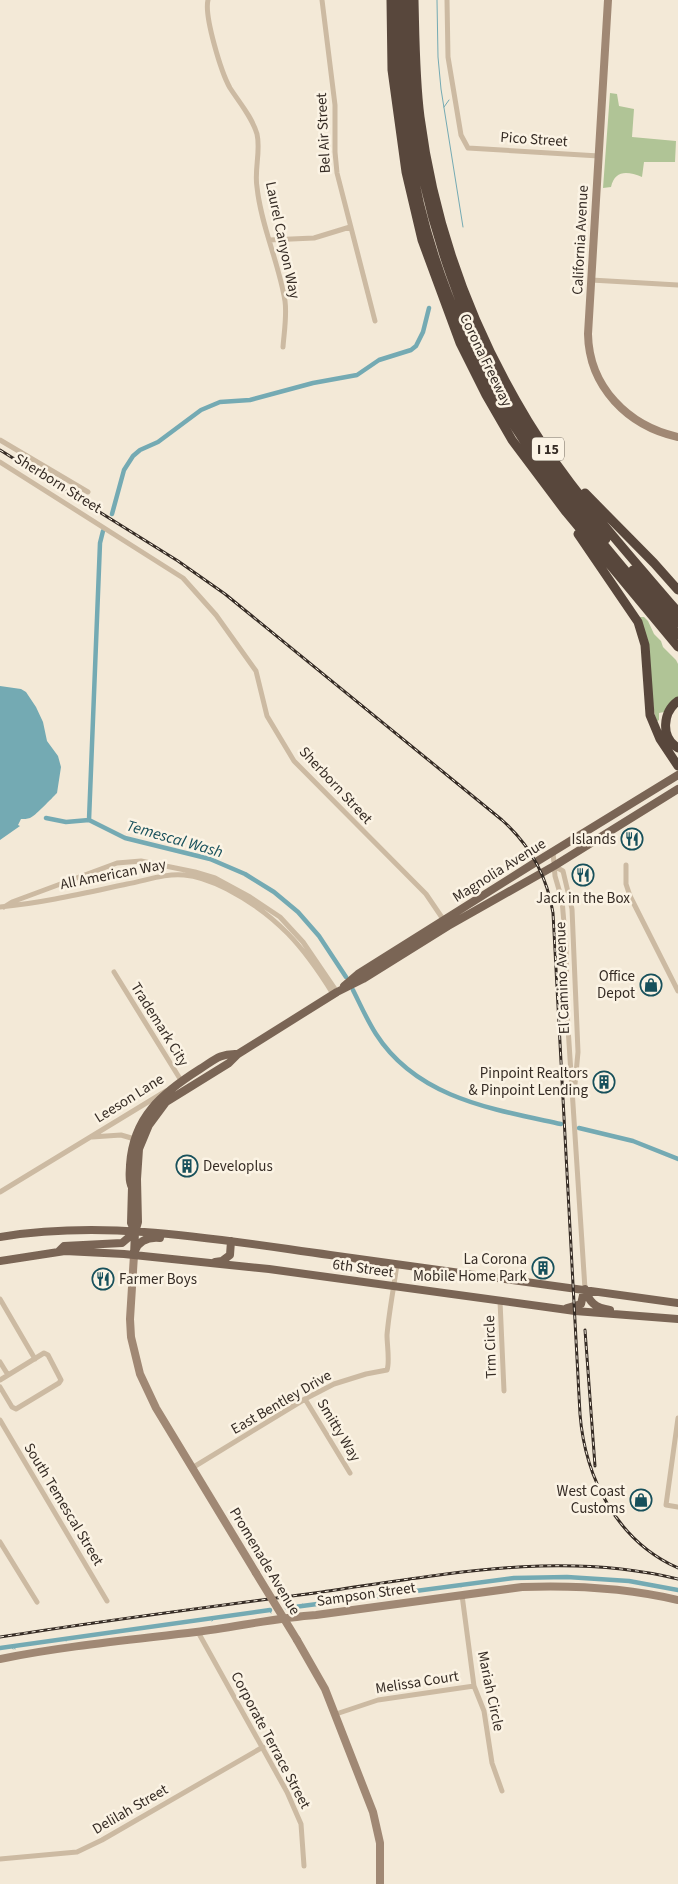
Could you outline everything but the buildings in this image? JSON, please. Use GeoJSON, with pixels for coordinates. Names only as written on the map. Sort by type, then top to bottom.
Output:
{"type":"FeatureCollection","features":[{"type":"Feature","properties":{"kind":"highway","name":"Corona Freeway"},"geometry":{"type":"LineString","coordinates":[[391,0],[392,70],[406,172],[422,240],[454,330],[469,363],[512,440],[566,512],[678,647]]}},
{"type":"Feature","properties":{"kind":"highway"},"geometry":{"type":"LineString","coordinates":[[398,0],[399,67],[402,100],[409,152],[424,217]]}},
{"type":"Feature","properties":{"kind":"highway","name":"Corona Freeway"},"geometry":{"type":"LineString","coordinates":[[412,1],[420,116],[430,176],[440,220],[477,322],[506,382],[529,423],[613,536],[678,612]]}},
{"type":"Feature","properties":{"kind":"highway"},"geometry":{"type":"LineString","coordinates":[[412,1],[407,60],[410,103],[424,185],[450,270],[472,326],[490,368],[516,416],[549,465],[603,535],[678,623]]}},
{"type":"Feature","properties":{"kind":"highway"},"geometry":{"type":"LineString","coordinates":[[406,172],[424,217],[450,298],[472,350],[514,427],[574,511],[678,635]]}},
{"type":"Feature","properties":{"kind":"highway"},"geometry":{"type":"LineString","coordinates":[[477,322],[490,368]]}},
{"type":"Feature","properties":{"kind":"highway"},"geometry":{"type":"LineString","coordinates":[[570,480],[595,502],[678,590]]}},
{"type":"Feature","properties":{"kind":"highway"},"geometry":{"type":"LineString","coordinates":[[566,512],[580,539],[638,622],[645,645],[650,715],[660,739],[678,766]]}},
{"type":"Feature","properties":{"kind":"highway"},"geometry":{"type":"LineString","coordinates":[[678,701],[672,705],[667,713],[665,724],[667,736],[678,748]]}},
{"type":"Feature","properties":{"kind":"main road","name":"California Avenue"},"geometry":{"type":"LineString","coordinates":[[608,0],[588,338],[590,356],[597,377],[610,397],[629,415],[662,434],[678,437]]}},
{"type":"Feature","properties":{"kind":"main road","name":"Magnolia Avenue"},"geometry":{"type":"LineString","coordinates":[[135,1232],[131,1223],[132,1187],[129,1183],[131,1153],[148,1112],[162,1096],[183,1085],[225,1054],[238,1054],[446,923],[553,852],[678,775]]}},
{"type":"Feature","properties":{"kind":"main road","name":"Magnolia Avenue"},"geometry":{"type":"LineString","coordinates":[[446,923],[554,866],[678,789]]}},
{"type":"Feature","properties":{"kind":"main road","name":"Magnolia Avenue"},"geometry":{"type":"LineString","coordinates":[[134,1255],[135,1232],[138,1222],[138,1140]]}},
{"type":"Feature","properties":{"kind":"main road"},"geometry":{"type":"LineString","coordinates":[[0,1237],[40,1232],[120,1227],[126,1224],[128,1217],[129,1183]]}},
{"type":"Feature","properties":{"kind":"main road"},"geometry":{"type":"LineString","coordinates":[[90,1229],[135,1232]]}},
{"type":"Feature","properties":{"kind":"main road","name":"6th Street"},"geometry":{"type":"LineString","coordinates":[[135,1232],[232,1241],[678,1303]]}},
{"type":"Feature","properties":{"kind":"main road"},"geometry":{"type":"LineString","coordinates":[[57,1252],[64,1246],[122,1243],[135,1232]]}},
{"type":"Feature","properties":{"kind":"main road"},"geometry":{"type":"LineString","coordinates":[[0,1261],[57,1252],[98,1252],[134,1255],[138,1245],[145,1239],[186,1240],[204,1238]]}},
{"type":"Feature","properties":{"kind":"main road"},"geometry":{"type":"LineString","coordinates":[[211,1263],[222,1261],[230,1255],[232,1241]]}},
{"type":"Feature","properties":{"kind":"main road","name":"6th Street"},"geometry":{"type":"LineString","coordinates":[[134,1255],[278,1270],[552,1308],[678,1319]]}},
{"type":"Feature","properties":{"kind":"main road","name":"Promenade Avenue"},"geometry":{"type":"LineString","coordinates":[[134,1255],[129,1303],[131,1332],[135,1356],[147,1391],[298,1640],[325,1689],[374,1812],[380,1843],[380,1884]]}},
{"type":"Feature","properties":{"kind":"main road"},"geometry":{"type":"LineString","coordinates":[[552,1308],[567,1308],[581,1304],[584,1299],[585,1289]]}},
{"type":"Feature","properties":{"kind":"main road"},"geometry":{"type":"LineString","coordinates":[[585,1289],[587,1298],[597,1307],[630,1311],[647,1317]]}},
{"type":"Feature","properties":{"kind":"main road","name":"Sampson Street"},"geometry":{"type":"LineString","coordinates":[[0,1659],[73,1647],[198,1632],[285,1618],[522,1587],[570,1586],[625,1590],[678,1600]]}},
{"type":"Feature","properties":{"kind":"street","name":"Laurel Canyon Way"},"geometry":{"type":"LineString","coordinates":[[208,0],[210,28],[222,72],[230,88],[244,108],[256,133],[258,146],[256,185],[285,303],[283,347]]}},
{"type":"Feature","properties":{"kind":"street","name":"Bel Air Street"},"geometry":{"type":"LineString","coordinates":[[322,0],[335,105],[335,161],[375,321]]}},
{"type":"Feature","properties":{"kind":"street","name":"Pico Street"},"geometry":{"type":"LineString","coordinates":[[447,0],[448,57],[461,135],[468,148],[599,156]]}},
{"type":"Feature","properties":{"kind":"street"},"geometry":{"type":"LineString","coordinates":[[269,240],[314,238],[350,227]]}},
{"type":"Feature","properties":{"kind":"street"},"geometry":{"type":"LineString","coordinates":[[591,280],[678,285]]}},
{"type":"Feature","properties":{"kind":"street"},"geometry":{"type":"LineString","coordinates":[[0,440],[88,492]]}},
{"type":"Feature","properties":{"kind":"street","name":"Sherborn Street"},"geometry":{"type":"LineString","coordinates":[[0,462],[184,578],[216,615],[256,671],[267,716],[294,761],[426,894],[446,923]]}},
{"type":"Feature","properties":{"kind":"street","name":"El Camino Avenue"},"geometry":{"type":"LineString","coordinates":[[553,852],[555,876],[564,915],[574,1095]]}},
{"type":"Feature","properties":{"kind":"street","name":"All American Way"},"geometry":{"type":"LineString","coordinates":[[2,907],[116,863],[141,861],[195,872],[215,878],[250,897],[280,918],[304,942],[338,991]]}},
{"type":"Feature","properties":{"kind":"street"},"geometry":{"type":"LineString","coordinates":[[626,865],[626,884],[630,896],[678,991]]}},
{"type":"Feature","properties":{"kind":"street","name":"El Camino Avenue"},"geometry":{"type":"LineString","coordinates":[[554,866],[563,871],[572,909],[578,1059],[573,1117],[585,1289]]}},
{"type":"Feature","properties":{"kind":"street","name":"All American Way"},"geometry":{"type":"LineString","coordinates":[[2,907],[174,875],[199,877],[232,892],[271,917],[338,991]]}},
{"type":"Feature","properties":{"kind":"street","name":"Trademark City"},"geometry":{"type":"LineString","coordinates":[[114,972],[183,1085]]}},
{"type":"Feature","properties":{"kind":"street","name":"Leeson Lane"},"geometry":{"type":"LineString","coordinates":[[0,1192],[103,1128],[183,1085]]}},
{"type":"Feature","properties":{"kind":"street","name":"Leeson Lane"},"geometry":{"type":"LineString","coordinates":[[91,1137],[112,1135],[138,1140]]}},
{"type":"Feature","properties":{"kind":"street"},"geometry":{"type":"LineString","coordinates":[[394,1286],[397,1264]]}},
{"type":"Feature","properties":{"kind":"street","name":"East Bentley Drive"},"geometry":{"type":"LineString","coordinates":[[192,1468],[305,1399],[347,1379],[387,1370],[389,1365],[386,1347],[394,1286]]}},
{"type":"Feature","properties":{"kind":"street"},"geometry":{"type":"LineString","coordinates":[[0,1299],[35,1359]]}},
{"type":"Feature","properties":{"kind":"street","name":"Trm Circle"},"geometry":{"type":"LineString","coordinates":[[500,1301],[504,1392]]}},
{"type":"Feature","properties":{"kind":"street"},"geometry":{"type":"LineString","coordinates":[[0,1380],[44,1353],[48,1355],[61,1380],[16,1409],[12,1407],[0,1387]]}},
{"type":"Feature","properties":{"kind":"street"},"geometry":{"type":"LineString","coordinates":[[0,1362],[8,1375]]}},
{"type":"Feature","properties":{"kind":"street","name":"Smitty Way"},"geometry":{"type":"LineString","coordinates":[[305,1399],[350,1473]]}},
{"type":"Feature","properties":{"kind":"street"},"geometry":{"type":"LineString","coordinates":[[678,1418],[666,1505],[678,1507]]}},
{"type":"Feature","properties":{"kind":"street","name":"South Temescal Street"},"geometry":{"type":"LineString","coordinates":[[0,1420],[108,1601]]}},
{"type":"Feature","properties":{"kind":"street"},"geometry":{"type":"LineString","coordinates":[[0,1437],[7,1432]]}},
{"type":"Feature","properties":{"kind":"street"},"geometry":{"type":"LineString","coordinates":[[0,1542],[37,1602]]}},
{"type":"Feature","properties":{"kind":"street","name":"Mariah Circle"},"geometry":{"type":"LineString","coordinates":[[462,1595],[474,1686],[484,1711],[492,1763],[502,1791]]}},
{"type":"Feature","properties":{"kind":"street","name":"Corporate Terrace Street"},"geometry":{"type":"LineString","coordinates":[[198,1632],[287,1792],[301,1824],[304,1866]]}},
{"type":"Feature","properties":{"kind":"street","name":"Melissa Court"},"geometry":{"type":"LineString","coordinates":[[336,1714],[378,1700],[474,1686]]}},
{"type":"Feature","properties":{"kind":"street","name":"Delilah Street"},"geometry":{"type":"LineString","coordinates":[[0,1859],[77,1852],[102,1840],[262,1747]]}},
{"type":"Feature","properties":{"kind":"green space"},"geometry":{"type":"Polygon","coordinates":[[[610,93],[617,94],[619,106],[634,109],[632,137],[676,141],[675,162],[644,162],[642,177],[622,173],[615,177],[611,187],[603,188],[610,93]]]}},
{"type":"Feature","properties":{"kind":"green space"},"geometry":{"type":"Polygon","coordinates":[[[644,617],[648,621],[663,647],[678,664],[678,697],[664,712],[659,713],[659,720],[656,722],[639,618],[644,617]]]}},
{"type":"Feature","properties":{"kind":"water"},"geometry":{"type":"Polygon","coordinates":[[[0,686],[21,689],[26,692],[43,722],[47,741],[58,756],[61,767],[57,793],[32,817],[21,819],[18,825],[20,826],[0,840],[0,686]]]}},
{"type":"Feature","properties":{"kind":"waterway"},"geometry":{"type":"LineString","coordinates":[[437,0],[438,57],[441,89],[463,227]]}},
{"type":"Feature","properties":{"kind":"waterway"},"geometry":{"type":"LineString","coordinates":[[444,107],[449,100]]}},
{"type":"Feature","properties":{"kind":"waterway"},"geometry":{"type":"LineString","coordinates":[[112,514],[124,470],[133,456],[140,450],[158,442],[201,410],[220,402],[250,400],[313,383],[357,375],[379,360],[411,350],[416,346],[423,332],[429,308]]}},
{"type":"Feature","properties":{"kind":"waterway"},"geometry":{"type":"LineString","coordinates":[[89,820],[100,543],[103,531]]}},
{"type":"Feature","properties":{"kind":"waterway","name":"Temescal Wash"},"geometry":{"type":"LineString","coordinates":[[46,818],[66,822],[89,820],[125,838],[210,859],[245,874],[274,892],[298,912],[319,936],[346,977]]}},
{"type":"Feature","properties":{"kind":"waterway","name":"Temescal Wash"},"geometry":{"type":"LineString","coordinates":[[353,990],[376,1034],[393,1056],[434,1087],[483,1106],[561,1124]]}},
{"type":"Feature","properties":{"kind":"waterway","name":"Temescal Wash"},"geometry":{"type":"LineString","coordinates":[[579,1128],[633,1141],[678,1159]]}},
{"type":"Feature","properties":{"kind":"waterway"},"geometry":{"type":"LineString","coordinates":[[287,1608],[514,1578],[567,1577],[629,1581],[678,1590]]}},
{"type":"Feature","properties":{"kind":"waterway"},"geometry":{"type":"LineString","coordinates":[[0,1648],[270,1610]]}},
{"type":"Feature","properties":{"kind":"railway"},"geometry":{"type":"LineString","coordinates":[[0,450],[178,561],[225,594],[502,820],[521,840],[536,862],[542,874],[553,913],[580,1414],[583,1438],[597,1484],[608,1505],[638,1542],[656,1556],[678,1568]]}},
{"type":"Feature","properties":{"kind":"railway"},"geometry":{"type":"LineString","coordinates":[[585,1330],[595,1466]]}},
{"type":"Feature","properties":{"kind":"railway"},"geometry":{"type":"LineString","coordinates":[[0,1637],[500,1568],[589,1566],[634,1571],[678,1579]]}},
{"type":"Feature","properties":{"kind":"place","name":"Islands"},"geometry":{"type":"Point","coordinates":[632,839]}},
{"type":"Feature","properties":{"kind":"place","name":"Jack in the Box"},"geometry":{"type":"Point","coordinates":[583,875]}},
{"type":"Feature","properties":{"kind":"place","name":"Office Depot"},"geometry":{"type":"Point","coordinates":[651,985]}},
{"type":"Feature","properties":{"kind":"place","name":"Pinpoint Realtors & Pinpoint Lending"},"geometry":{"type":"Point","coordinates":[604,1082]}},
{"type":"Feature","properties":{"kind":"place","name":"Developlus"},"geometry":{"type":"Point","coordinates":[187,1166]}},
{"type":"Feature","properties":{"kind":"place","name":"La Corona Mobile Home Park"},"geometry":{"type":"Point","coordinates":[543,1268]}},
{"type":"Feature","properties":{"kind":"place","name":"Farmer Boys"},"geometry":{"type":"Point","coordinates":[103,1279]}},
{"type":"Feature","properties":{"kind":"place","name":"West Coast Customs"},"geometry":{"type":"Point","coordinates":[641,1500]}}]}
